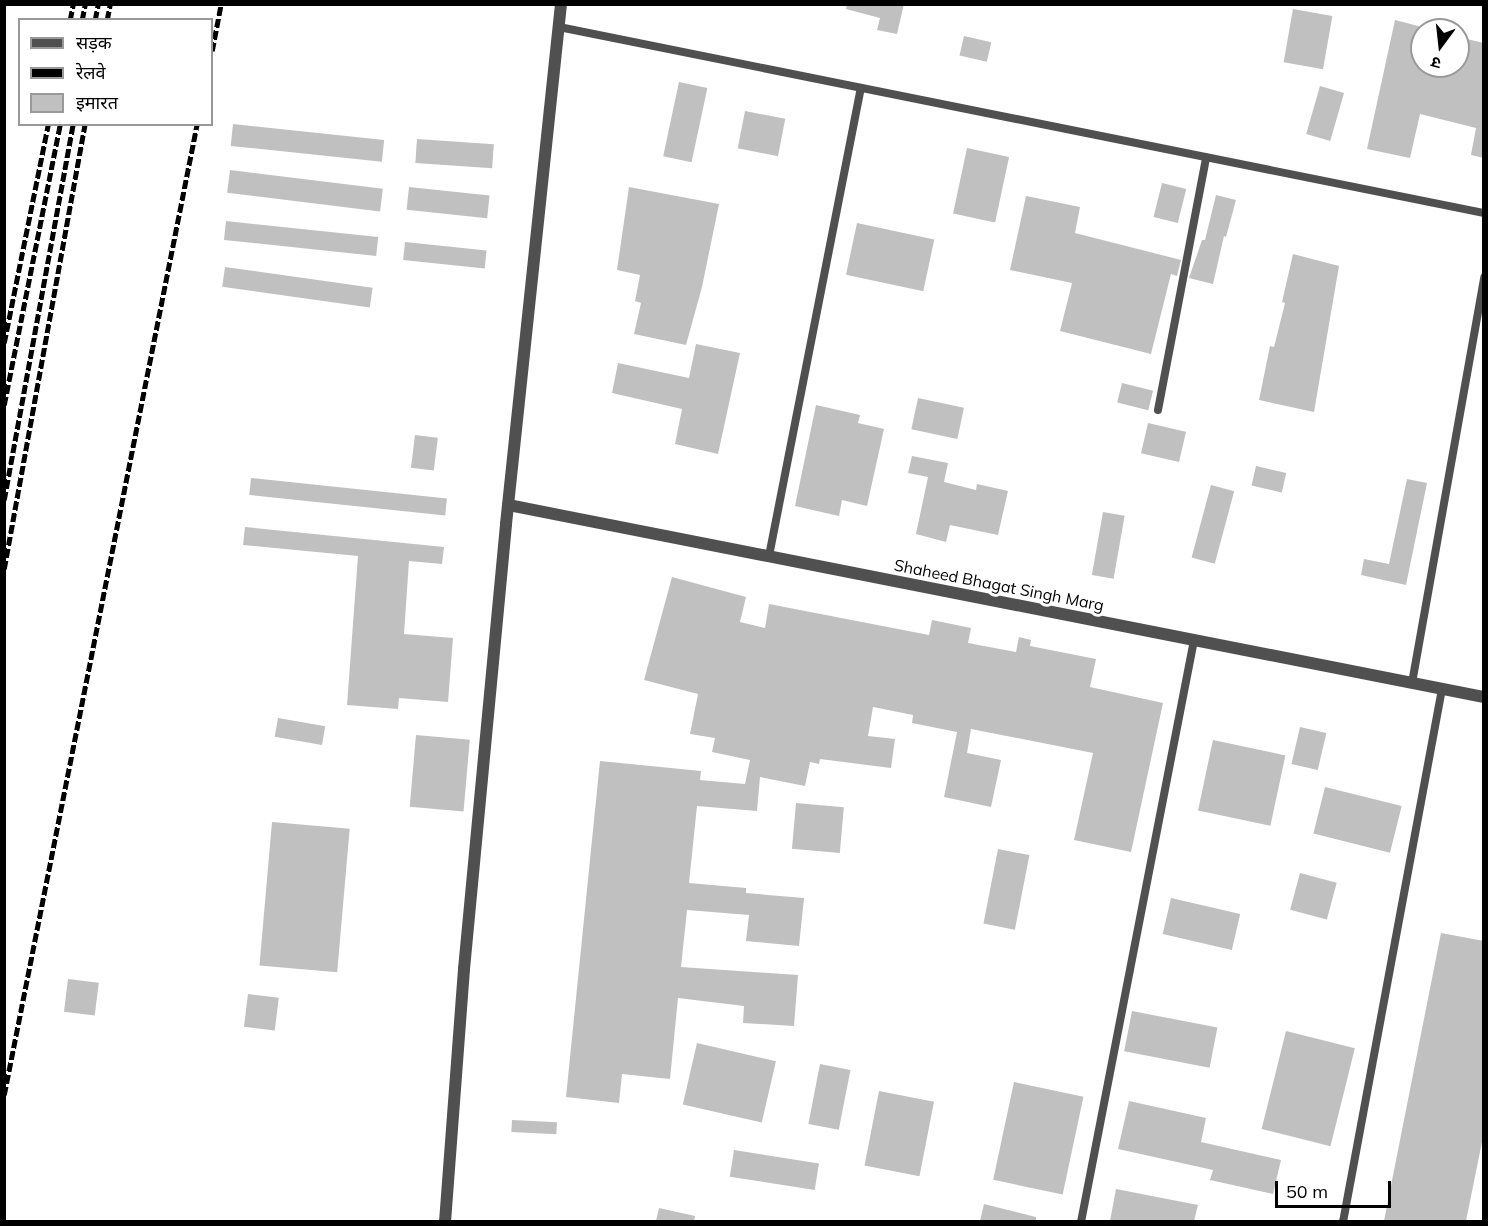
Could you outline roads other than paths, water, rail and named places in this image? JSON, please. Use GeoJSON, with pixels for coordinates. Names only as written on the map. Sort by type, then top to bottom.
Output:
{"type":"FeatureCollection","features":[{"type":"Feature","properties":{"kind":"street"},"geometry":{"type":"LineString","coordinates":[[445,1221],[464,969],[508,505],[561,4]]}},
{"type":"Feature","properties":{"kind":"street","name":"Shaheed Bhagat Singh Marg"},"geometry":{"type":"LineString","coordinates":[[508,505],[1484,697]]}},
{"type":"Feature","properties":{"kind":"lane"},"geometry":{"type":"LineString","coordinates":[[559,27],[1484,213]]}},
{"type":"Feature","properties":{"kind":"lane"},"geometry":{"type":"LineString","coordinates":[[769,556],[861,88]]}},
{"type":"Feature","properties":{"kind":"lane"},"geometry":{"type":"LineString","coordinates":[[1158,410],[1206,158]]}},
{"type":"Feature","properties":{"kind":"lane"},"geometry":{"type":"LineString","coordinates":[[1412,683],[1484,277]]}},
{"type":"Feature","properties":{"kind":"lane"},"geometry":{"type":"LineString","coordinates":[[1081,1221],[1194,640]]}},
{"type":"Feature","properties":{"kind":"lane"},"geometry":{"type":"LineString","coordinates":[[1343,1221],[1442,688]]}},
{"type":"Feature","properties":{"kind":"railway"},"geometry":{"type":"LineString","coordinates":[[70,18],[73,4]]}},
{"type":"Feature","properties":{"kind":"railway"},"geometry":{"type":"LineString","coordinates":[[82,18],[85,4]]}},
{"type":"Feature","properties":{"kind":"railway"},"geometry":{"type":"LineString","coordinates":[[95,18],[98,4]]}},
{"type":"Feature","properties":{"kind":"railway"},"geometry":{"type":"LineString","coordinates":[[107,18],[110,4]]}},
{"type":"Feature","properties":{"kind":"railway"},"geometry":{"type":"LineString","coordinates":[[213,46],[221,4]]}},
{"type":"Feature","properties":{"kind":"railway"},"geometry":{"type":"LineString","coordinates":[[4,343],[48,126]]}},
{"type":"Feature","properties":{"kind":"railway"},"geometry":{"type":"LineString","coordinates":[[4,405],[60,126]]}},
{"type":"Feature","properties":{"kind":"railway"},"geometry":{"type":"LineString","coordinates":[[4,500],[73,126]]}},
{"type":"Feature","properties":{"kind":"railway"},"geometry":{"type":"LineString","coordinates":[[4,569],[85,126]]}},
{"type":"Feature","properties":{"kind":"railway"},"geometry":{"type":"LineString","coordinates":[[4,1095],[197,126]]}}]}
